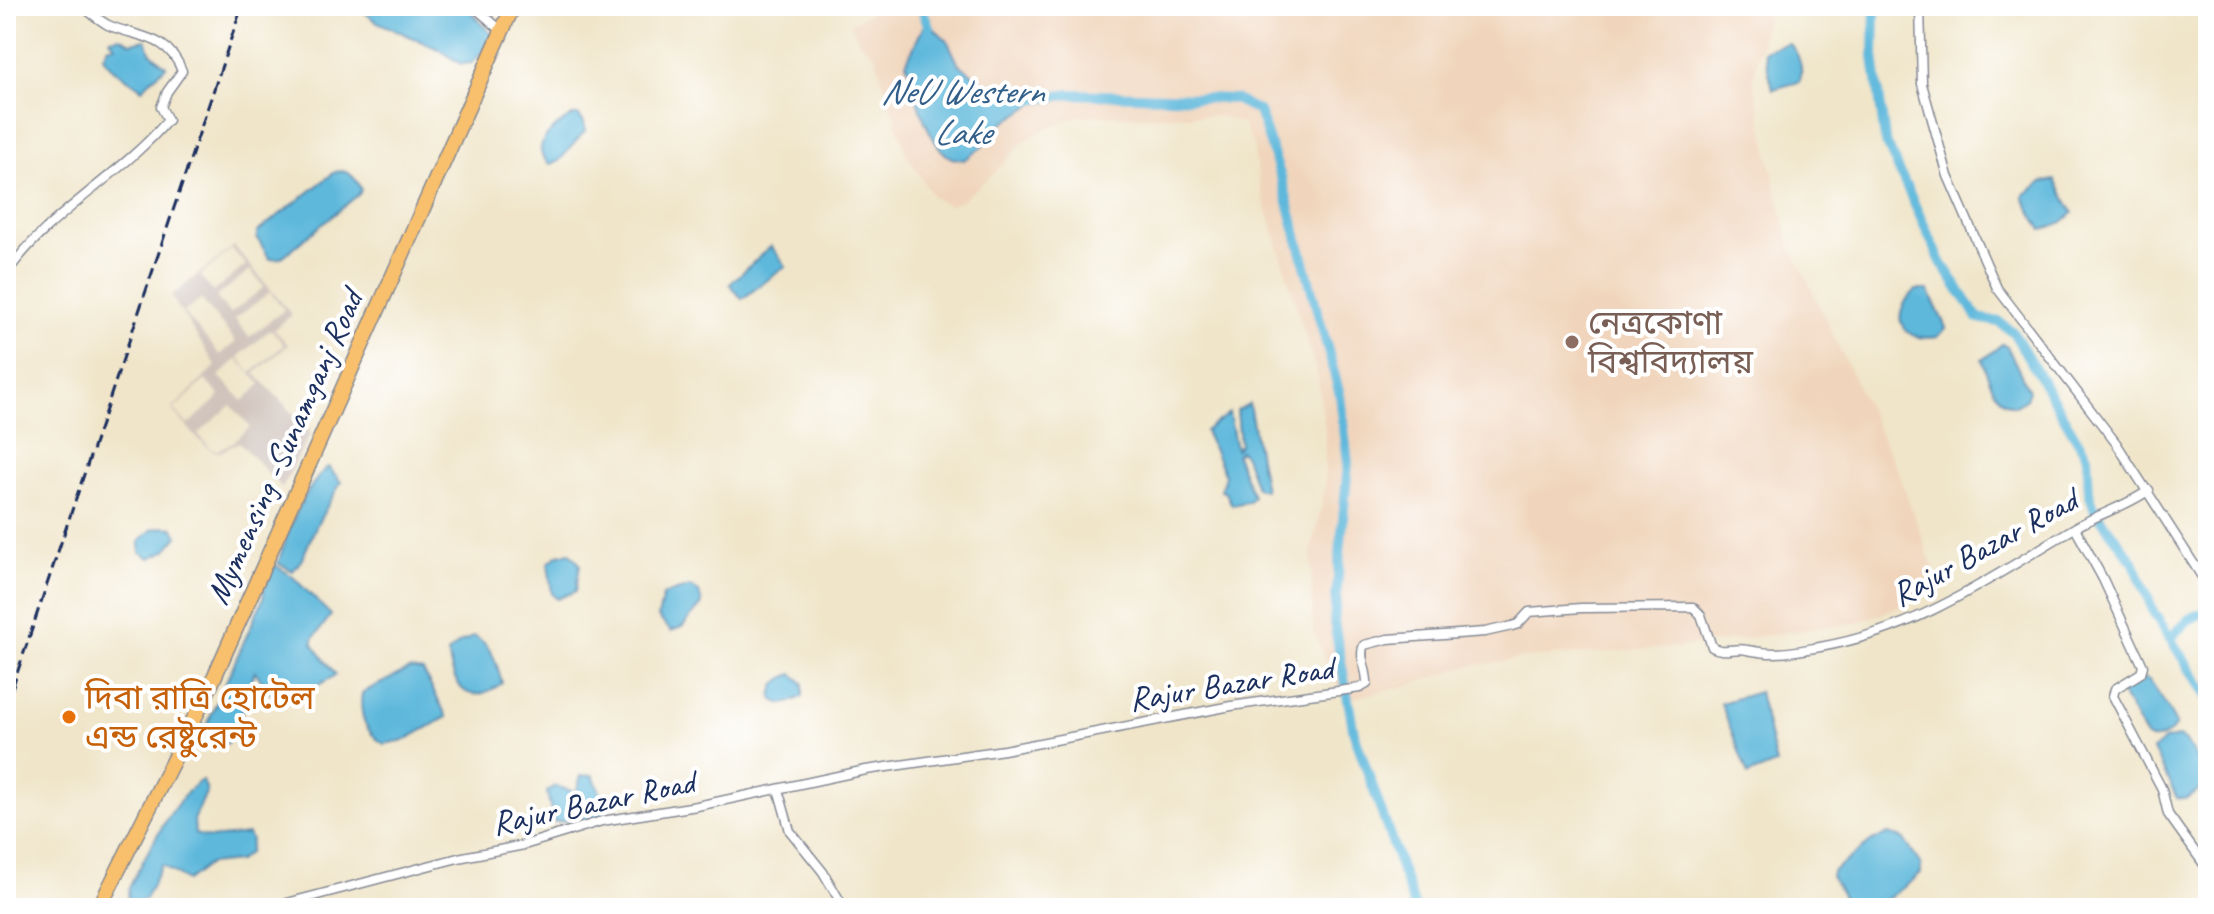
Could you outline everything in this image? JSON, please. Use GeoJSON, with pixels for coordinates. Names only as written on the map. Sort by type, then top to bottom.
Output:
{"type":"FeatureCollection","features":[{"type":"Feature","properties":{"kind":"main road","name":"Mymensing -Sunamganj Road"},"geometry":{"type":"LineString","coordinates":[[99,908],[208,691],[513,6]]}},
{"type":"Feature","properties":{"kind":"street"},"geometry":{"type":"LineString","coordinates":[[6,274],[23,252],[65,212],[145,147],[168,120],[161,107],[182,71],[178,60],[147,35],[107,24],[81,6]]}},
{"type":"Feature","properties":{"kind":"street"},"geometry":{"type":"LineString","coordinates":[[473,6],[502,31]]}},
{"type":"Feature","properties":{"kind":"street"},"geometry":{"type":"LineString","coordinates":[[1920,6],[1922,84],[1948,176],[1997,288],[2086,402],[2149,490],[2208,586]]}},
{"type":"Feature","properties":{"kind":"street","name":"Rajur Bazar Road"},"geometry":{"type":"LineString","coordinates":[[268,908],[458,858],[524,845],[602,821],[697,806],[866,770],[1004,750],[1231,706],[1360,688],[1367,684],[1368,675],[1361,653],[1364,645],[1388,639],[1485,632],[1518,624],[1529,612],[1581,608],[1693,607],[1701,615],[1712,647],[1720,651],[1743,649],[1765,655],[1779,654],[1853,641],[1923,616],[1989,582],[2076,527],[2105,511],[2139,498],[2149,490]]}},
{"type":"Feature","properties":{"kind":"street"},"geometry":{"type":"LineString","coordinates":[[2076,527],[2143,666],[2141,673],[2115,689],[2113,696],[2162,789],[2168,814],[2208,870]]}},
{"type":"Feature","properties":{"kind":"street"},"geometry":{"type":"LineString","coordinates":[[778,789],[790,831],[823,872],[844,908]]}},
{"type":"Feature","properties":{"kind":"shaded area","name":"নেত্রকোণা বিশ্ববিদ্যালয়"},"geometry":{"type":"Polygon","coordinates":[[[884,6],[1769,6],[1753,79],[1790,244],[1898,471],[1941,590],[1857,623],[1679,647],[1524,658],[1464,667],[1410,685],[1344,700],[1313,631],[1311,553],[1325,490],[1325,430],[1318,377],[1260,187],[1253,145],[1243,124],[1222,116],[1078,116],[1041,131],[1021,144],[994,173],[961,201],[951,205],[943,203],[933,197],[906,154],[875,55],[860,43],[850,24],[884,6]]]}},
{"type":"Feature","properties":{"kind":"shaded area"},"geometry":{"type":"Polygon","coordinates":[[[234,246],[292,315],[274,329],[288,345],[255,373],[311,433],[282,488],[239,442],[220,452],[212,451],[172,409],[216,366],[171,296],[234,246]],[[232,249],[200,276],[213,292],[246,265],[232,249]],[[250,270],[216,297],[230,314],[264,287],[250,270]],[[270,292],[235,319],[249,337],[284,310],[270,292]],[[201,299],[184,312],[220,355],[236,342],[201,299]],[[271,329],[238,357],[251,373],[284,345],[271,329]],[[237,359],[219,376],[243,401],[261,384],[237,359]],[[205,380],[174,409],[188,425],[220,396],[205,380]],[[231,405],[198,434],[212,450],[235,441],[250,427],[231,405]]]}},
{"type":"Feature","properties":{"kind":"water"},"geometry":{"type":"Polygon","coordinates":[[[357,6],[466,6],[492,35],[486,48],[472,63],[461,64],[436,48],[375,21],[357,6]]]}},
{"type":"Feature","properties":{"kind":"water","name":"NeU Western Lake"},"geometry":{"type":"Polygon","coordinates":[[[926,21],[947,40],[958,63],[985,84],[1043,98],[996,128],[982,147],[964,160],[952,158],[936,142],[923,115],[906,63],[926,21]]]}},
{"type":"Feature","properties":{"kind":"water"},"geometry":{"type":"Polygon","coordinates":[[[120,37],[131,43],[146,40],[150,52],[166,66],[142,89],[114,70],[103,56],[108,46],[115,46],[110,39],[120,37]]]}},
{"type":"Feature","properties":{"kind":"water"},"geometry":{"type":"Polygon","coordinates":[[[1788,43],[1800,61],[1801,77],[1799,82],[1773,89],[1764,51],[1788,43]]]}},
{"type":"Feature","properties":{"kind":"water"},"geometry":{"type":"Polygon","coordinates":[[[574,115],[584,122],[585,131],[559,161],[550,164],[543,157],[542,143],[552,130],[574,115]]]}},
{"type":"Feature","properties":{"kind":"water"},"geometry":{"type":"Polygon","coordinates":[[[341,171],[356,180],[361,190],[359,194],[281,258],[270,259],[257,238],[257,232],[335,172],[341,171]]]}},
{"type":"Feature","properties":{"kind":"water"},"geometry":{"type":"Polygon","coordinates":[[[2055,180],[2073,213],[2063,222],[2042,230],[2024,195],[2042,182],[2055,180]]]}},
{"type":"Feature","properties":{"kind":"water"},"geometry":{"type":"Polygon","coordinates":[[[771,246],[786,266],[742,299],[730,284],[771,246]]]}},
{"type":"Feature","properties":{"kind":"water"},"geometry":{"type":"Polygon","coordinates":[[[1916,290],[1928,290],[1944,323],[1946,328],[1938,337],[1915,336],[1902,325],[1902,309],[1916,290]]]}},
{"type":"Feature","properties":{"kind":"water"},"geometry":{"type":"Polygon","coordinates":[[[2002,344],[2007,346],[2029,391],[2026,399],[2015,406],[1997,394],[1982,360],[2002,344]]]}},
{"type":"Feature","properties":{"kind":"water"},"geometry":{"type":"Polygon","coordinates":[[[1249,404],[1265,490],[1256,488],[1245,456],[1240,451],[1236,455],[1253,496],[1249,501],[1232,505],[1226,493],[1221,491],[1225,475],[1205,431],[1229,413],[1236,449],[1240,444],[1237,410],[1249,404]]]}},
{"type":"Feature","properties":{"kind":"water"},"geometry":{"type":"Polygon","coordinates":[[[328,467],[341,482],[293,571],[278,563],[282,551],[303,499],[328,467]]]}},
{"type":"Feature","properties":{"kind":"water"},"geometry":{"type":"Polygon","coordinates":[[[173,528],[178,536],[165,551],[150,558],[140,552],[140,540],[153,529],[173,528]]]}},
{"type":"Feature","properties":{"kind":"water"},"geometry":{"type":"Polygon","coordinates":[[[570,553],[580,564],[576,591],[557,599],[552,594],[548,563],[558,555],[570,553]]]}},
{"type":"Feature","properties":{"kind":"water"},"geometry":{"type":"Polygon","coordinates":[[[275,565],[292,576],[331,615],[313,639],[313,644],[336,675],[288,702],[272,695],[255,671],[235,734],[226,744],[203,733],[275,565]]]}},
{"type":"Feature","properties":{"kind":"water"},"geometry":{"type":"Polygon","coordinates":[[[690,587],[699,592],[702,604],[682,627],[671,631],[658,617],[663,595],[690,587]]]}},
{"type":"Feature","properties":{"kind":"water"},"geometry":{"type":"Polygon","coordinates":[[[475,636],[490,651],[502,683],[480,694],[471,694],[458,684],[448,653],[459,643],[475,636]]]}},
{"type":"Feature","properties":{"kind":"water"},"geometry":{"type":"Polygon","coordinates":[[[409,669],[423,671],[447,717],[405,740],[384,744],[364,722],[362,693],[409,669]]]}},
{"type":"Feature","properties":{"kind":"water"},"geometry":{"type":"Polygon","coordinates":[[[793,674],[803,683],[803,696],[784,704],[776,702],[772,699],[778,682],[793,674]]]}},
{"type":"Feature","properties":{"kind":"water"},"geometry":{"type":"Polygon","coordinates":[[[2145,678],[2168,708],[2176,725],[2167,734],[2155,739],[2147,739],[2122,694],[2145,678]]]}},
{"type":"Feature","properties":{"kind":"water"},"geometry":{"type":"Polygon","coordinates":[[[1759,692],[1776,764],[1748,775],[1721,703],[1759,692]]]}},
{"type":"Feature","properties":{"kind":"water"},"geometry":{"type":"Polygon","coordinates":[[[2178,737],[2185,740],[2208,777],[2208,783],[2185,799],[2177,798],[2153,750],[2164,740],[2178,737]]]}},
{"type":"Feature","properties":{"kind":"water"},"geometry":{"type":"Polygon","coordinates":[[[593,775],[606,807],[603,818],[553,822],[547,792],[555,786],[576,792],[581,776],[593,775]]]}},
{"type":"Feature","properties":{"kind":"water"},"geometry":{"type":"Polygon","coordinates":[[[202,780],[207,790],[194,820],[195,834],[210,838],[248,834],[251,840],[249,853],[238,861],[209,864],[187,881],[162,865],[145,899],[134,903],[128,897],[129,888],[152,845],[181,799],[202,780]]]}},
{"type":"Feature","properties":{"kind":"water"},"geometry":{"type":"Polygon","coordinates":[[[1888,834],[1903,838],[1921,865],[1921,873],[1881,901],[1853,908],[1844,899],[1831,876],[1832,872],[1872,841],[1888,834]]]}},
{"type":"Feature","properties":{"kind":"waterway"},"geometry":{"type":"LineString","coordinates":[[921,6],[930,30]]}},
{"type":"Feature","properties":{"kind":"waterway"},"geometry":{"type":"LineString","coordinates":[[1875,6],[1874,56],[1885,140],[1941,262],[1978,318],[1999,322],[2013,332],[2087,456],[2089,492],[2095,511],[2133,561],[2154,613],[2208,698]]}},
{"type":"Feature","properties":{"kind":"waterway"},"geometry":{"type":"LineString","coordinates":[[1031,100],[1071,94],[1234,99],[1259,111],[1282,180],[1340,395],[1348,463],[1334,622],[1354,733],[1415,908]]}},
{"type":"Feature","properties":{"kind":"waterway"},"geometry":{"type":"LineString","coordinates":[[2170,638],[2188,620],[2208,610]]}},
{"type":"Feature","properties":{"kind":"railway"},"geometry":{"type":"LineString","coordinates":[[6,706],[242,6]]}},
{"type":"Feature","properties":{"kind":"place","name":"নেত্রকোণা বিশ্ববিদ্যালয়"},"geometry":{"type":"Point","coordinates":[1572,342]}},
{"type":"Feature","properties":{"kind":"place","name":"দিবা রাত্রি হোটেল এন্ড রেষ্টুরেন্ট"},"geometry":{"type":"Point","coordinates":[69,717]}}]}
